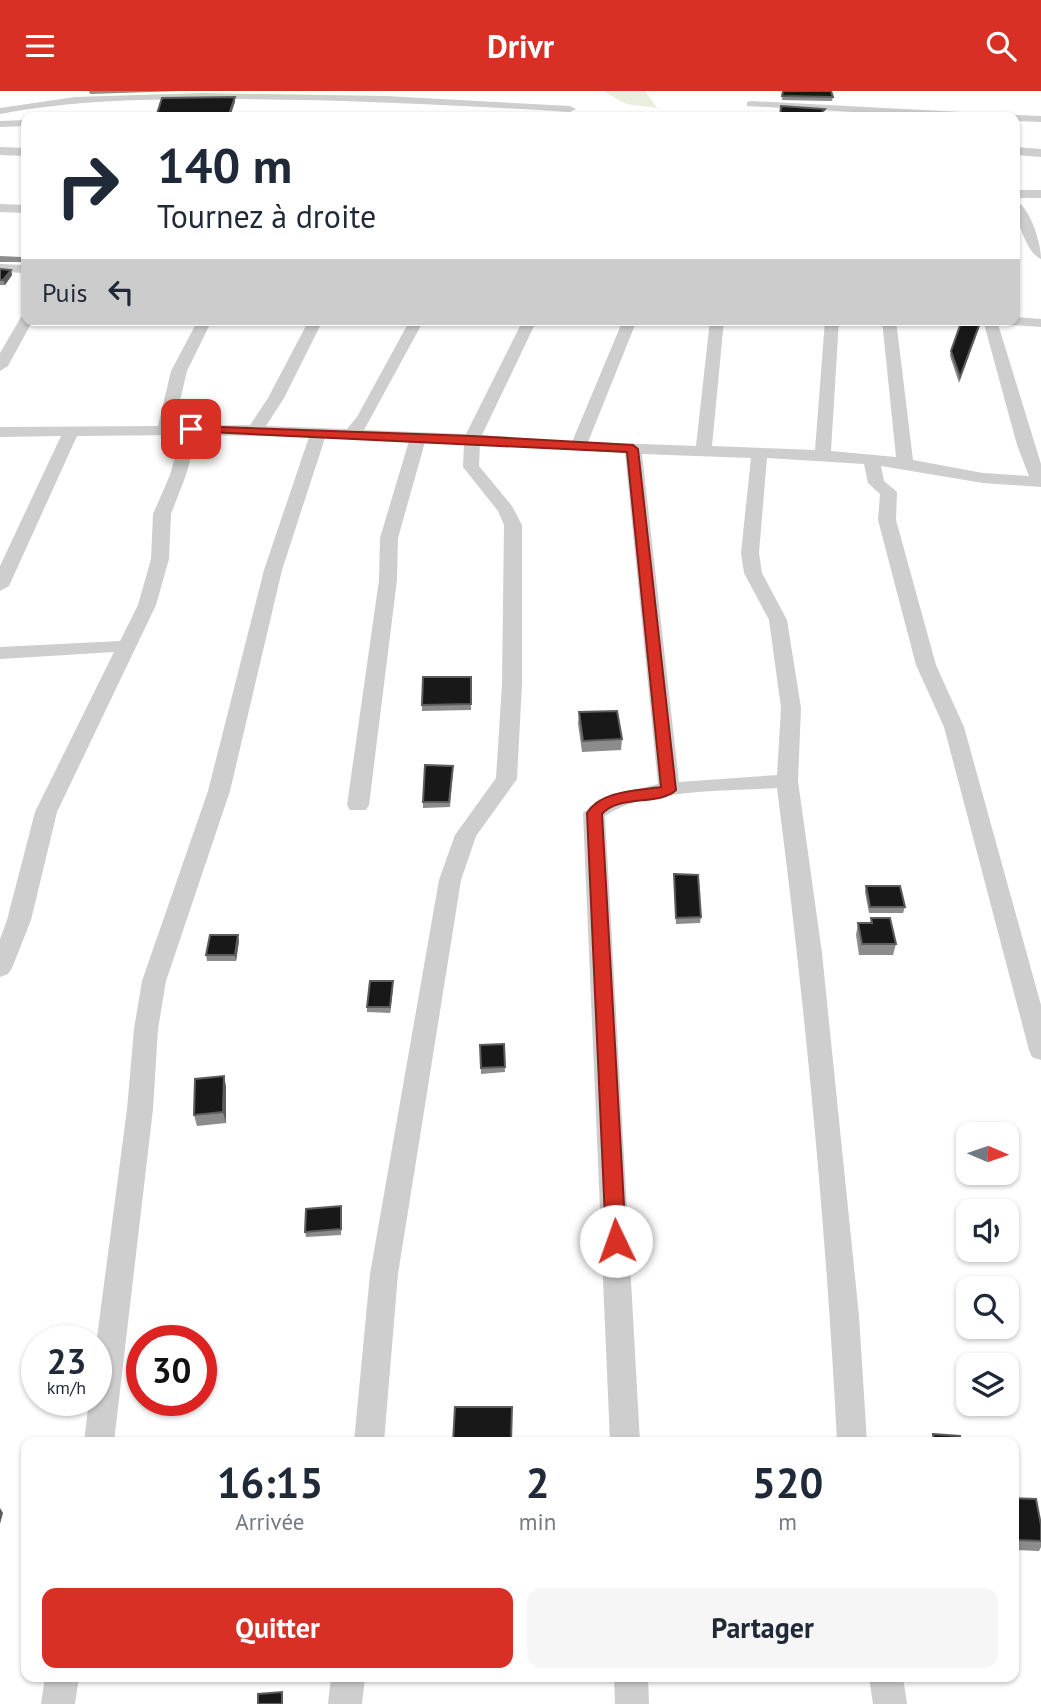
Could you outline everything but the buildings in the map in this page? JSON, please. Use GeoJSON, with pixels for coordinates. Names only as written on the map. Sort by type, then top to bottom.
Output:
{"type":"FeatureCollection","features":[{"type":"Feature","properties":{"kind":"street"},"geometry":{"type":"LineString","coordinates":[[750,112],[757,91]]}},
{"type":"Feature","properties":{"kind":"street"},"geometry":{"type":"LineString","coordinates":[[0,123],[31,92]]}},
{"type":"Feature","properties":{"kind":"street"},"geometry":{"type":"LineString","coordinates":[[466,102],[479,96],[508,94],[575,101],[570,112]]}},
{"type":"Feature","properties":{"kind":"street"},"geometry":{"type":"LineString","coordinates":[[831,95],[840,108]]}},
{"type":"Feature","properties":{"kind":"street"},"geometry":{"type":"LineString","coordinates":[[0,111],[15,107],[146,98],[290,96],[466,102],[560,112]]}},
{"type":"Feature","properties":{"kind":"street"},"geometry":{"type":"LineString","coordinates":[[751,104],[911,112]]}},
{"type":"Feature","properties":{"kind":"street"},"geometry":{"type":"LineString","coordinates":[[1020,118],[1041,119]]}},
{"type":"Feature","properties":{"kind":"street"},"geometry":{"type":"LineString","coordinates":[[0,123],[21,123]]}},
{"type":"Feature","properties":{"kind":"street"},"geometry":{"type":"LineString","coordinates":[[0,151],[21,152]]}},
{"type":"Feature","properties":{"kind":"street"},"geometry":{"type":"LineString","coordinates":[[1020,151],[1041,153]]}},
{"type":"Feature","properties":{"kind":"street"},"geometry":{"type":"LineString","coordinates":[[1020,194],[1041,194]]}},
{"type":"Feature","properties":{"kind":"street"},"geometry":{"type":"LineString","coordinates":[[0,208],[21,209]]}},
{"type":"Feature","properties":{"kind":"street"},"geometry":{"type":"LineString","coordinates":[[1020,214],[1041,255]]}},
{"type":"Feature","properties":{"kind":"street"},"geometry":{"type":"LineString","coordinates":[[0,268],[21,269]]}},
{"type":"Feature","properties":{"kind":"street"},"geometry":{"type":"LineString","coordinates":[[1020,321],[1041,323]]}},
{"type":"Feature","properties":{"kind":"street"},"geometry":{"type":"LineString","coordinates":[[0,366],[23,326]]}},
{"type":"Feature","properties":{"kind":"street"},"geometry":{"type":"LineString","coordinates":[[165,430],[179,371],[202,326]]}},
{"type":"Feature","properties":{"kind":"street"},"geometry":{"type":"LineString","coordinates":[[255,430],[276,398],[314,326]]}},
{"type":"Feature","properties":{"kind":"street"},"geometry":{"type":"LineString","coordinates":[[351,435],[364,419],[414,326]]}},
{"type":"Feature","properties":{"kind":"street"},"geometry":{"type":"LineString","coordinates":[[369,1437],[384,1275],[450,880],[466,835],[506,779],[512,684],[513,525],[506,510],[471,467],[472,439],[527,326]]}},
{"type":"Feature","properties":{"kind":"street"},"geometry":{"type":"LineString","coordinates":[[578,447],[628,326]]}},
{"type":"Feature","properties":{"kind":"street"},"geometry":{"type":"LineString","coordinates":[[702,452],[716,326]]}},
{"type":"Feature","properties":{"kind":"street"},"geometry":{"type":"LineString","coordinates":[[823,456],[832,326]]}},
{"type":"Feature","properties":{"kind":"street"},"geometry":{"type":"LineString","coordinates":[[890,326],[905,463]]}},
{"type":"Feature","properties":{"kind":"street"},"geometry":{"type":"LineString","coordinates":[[0,432],[191,429],[472,439],[578,447],[871,459],[983,478],[1040,482],[1025,445],[992,326]]}},
{"type":"Feature","properties":{"kind":"street"},"geometry":{"type":"LineString","coordinates":[[0,968],[19,920],[46,812],[147,605],[160,559],[162,513],[178,475],[191,429]]}},
{"type":"Feature","properties":{"kind":"street"},"geometry":{"type":"LineString","coordinates":[[0,586],[71,431]]}},
{"type":"Feature","properties":{"kind":"street"},"geometry":{"type":"LineString","coordinates":[[100,1437],[137,1137],[146,1029],[154,981],[219,791],[273,570],[318,433]]}},
{"type":"Feature","properties":{"kind":"street"},"geometry":{"type":"LineString","coordinates":[[358,805],[388,580],[389,538],[418,438]]}},
{"type":"Feature","properties":{"kind":"street"},"geometry":{"type":"LineString","coordinates":[[633,449],[669,790]]}},
{"type":"Feature","properties":{"kind":"street"},"geometry":{"type":"LineString","coordinates":[[759,454],[750,553],[753,573],[778,620],[792,708],[788,781],[812,966],[845,1316],[852,1437]]}},
{"type":"Feature","properties":{"kind":"street"},"geometry":{"type":"LineString","coordinates":[[871,459],[876,483],[888,492],[887,520],[926,665],[954,727],[1041,1050]]}},
{"type":"Feature","properties":{"kind":"street"},"geometry":{"type":"LineString","coordinates":[[0,653],[127,646]]}},
{"type":"Feature","properties":{"kind":"street"},"geometry":{"type":"LineString","coordinates":[[625,1437],[594,813],[600,806],[615,800],[669,790],[788,781]]}},
{"type":"Feature","properties":{"kind":"street"},"geometry":{"type":"LineString","coordinates":[[58,1704],[61,1682]]}},
{"type":"Feature","properties":{"kind":"street"},"geometry":{"type":"LineString","coordinates":[[345,1704],[347,1682]]}},
{"type":"Feature","properties":{"kind":"street"},"geometry":{"type":"LineString","coordinates":[[631,1682],[632,1704]]}},
{"type":"Feature","properties":{"kind":"street"},"geometry":{"type":"LineString","coordinates":[[887,1682],[890,1704]]}},
{"type":"Feature","properties":{"kind":"shaded area"},"geometry":{"type":"Polygon","coordinates":[[[603,91],[645,91],[657,108],[626,104],[603,91]]]}},
{"type":"Feature","properties":{"kind":"route"},"geometry":{"type":"LineString","coordinates":[[191,429],[472,439],[633,449],[669,790],[615,800],[600,806],[594,813],[616,1241]]}}]}
